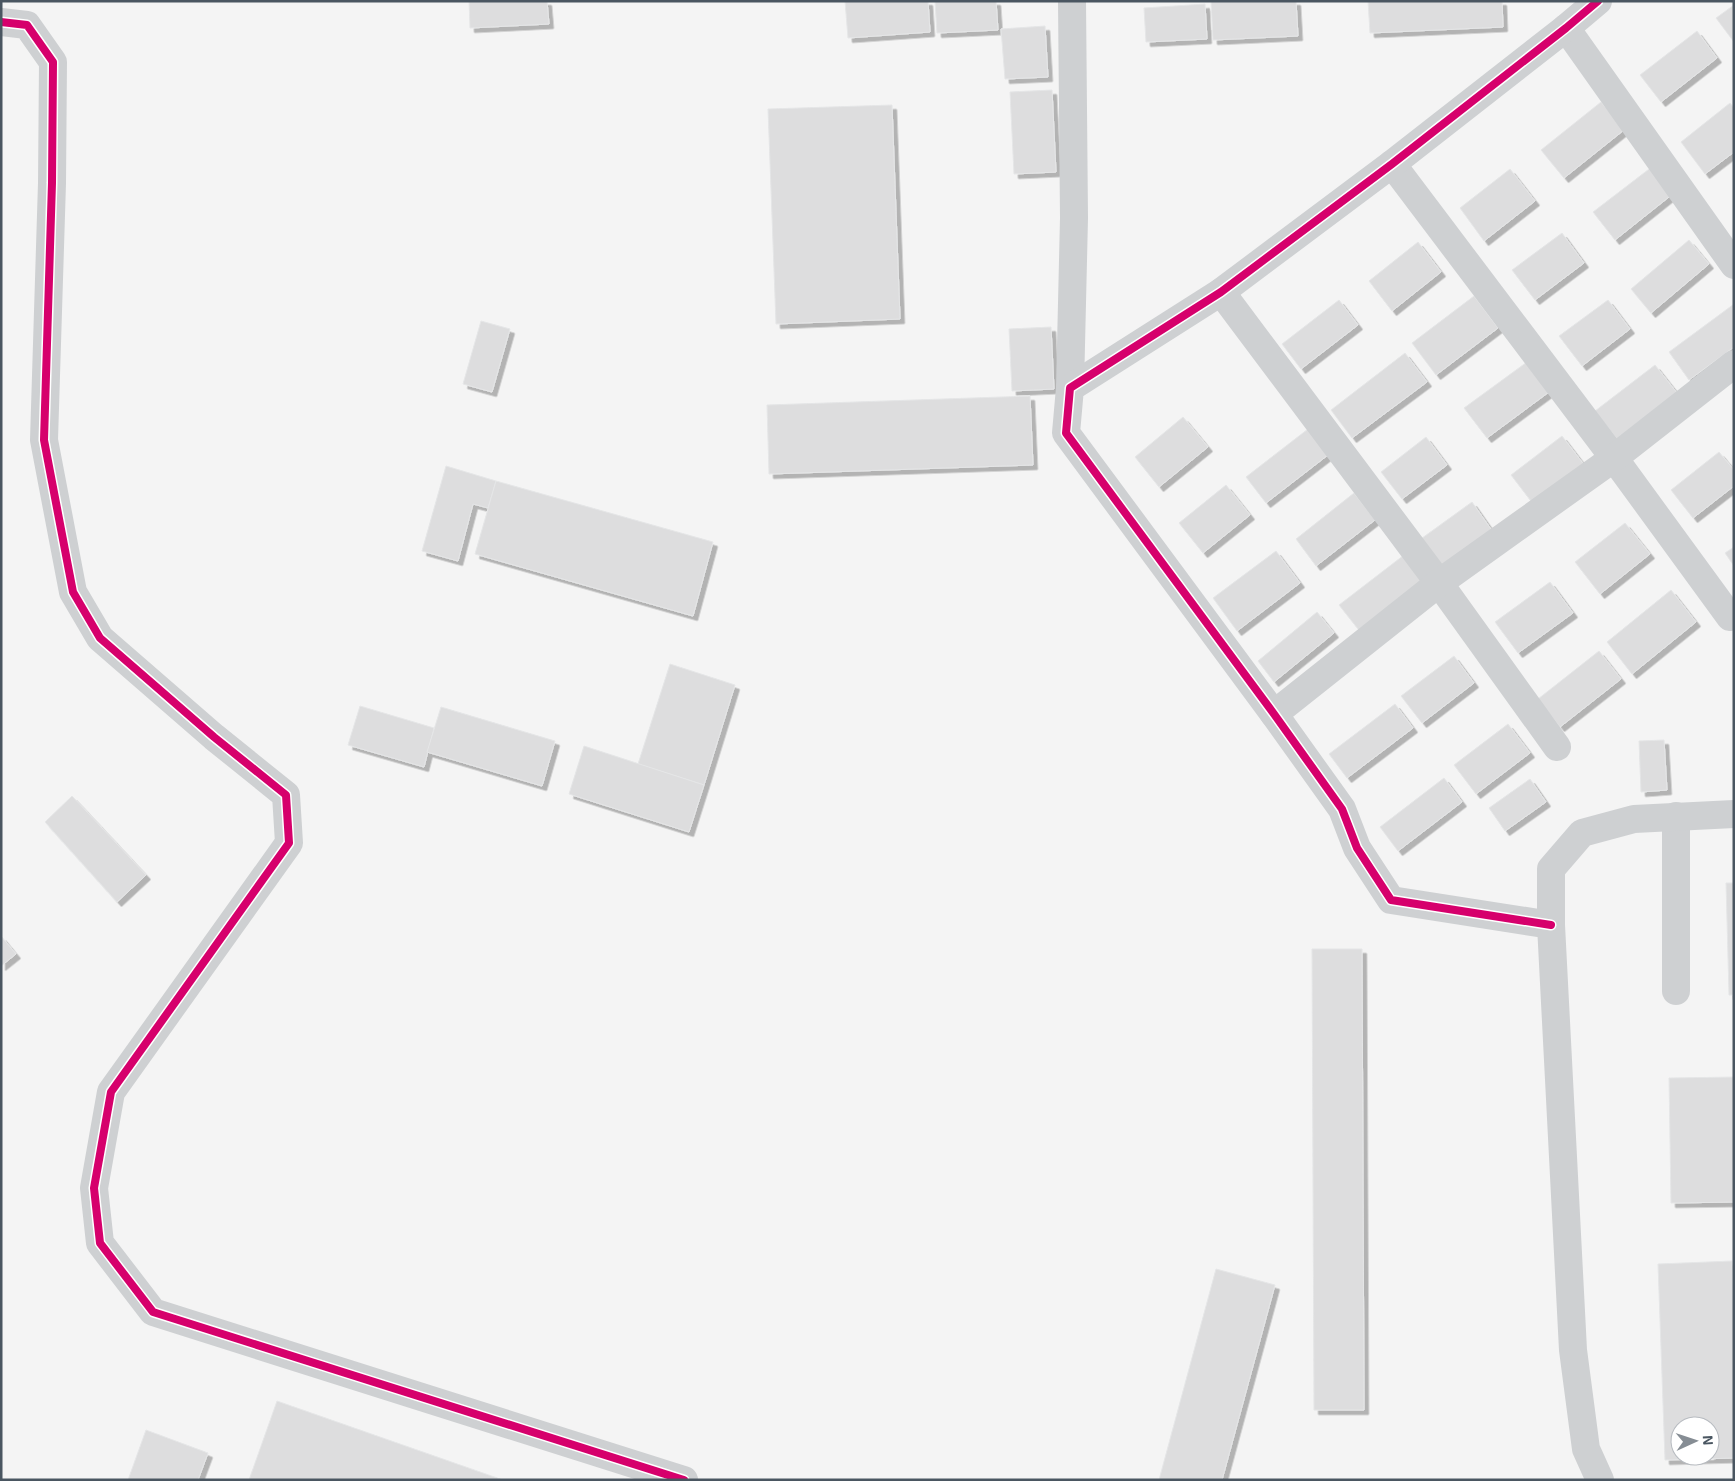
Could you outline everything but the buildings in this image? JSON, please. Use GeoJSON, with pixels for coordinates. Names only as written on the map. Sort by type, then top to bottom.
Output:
{"type":"FeatureCollection","features":[{"type":"Feature","properties":{"kind":"street"},"geometry":{"type":"LineString","coordinates":[[1072,1],[1074,218],[1070,388],[1066,433],[1342,809],[1357,848],[1391,900],[1551,924]]}},
{"type":"Feature","properties":{"kind":"street"},"geometry":{"type":"LineString","coordinates":[[1070,388],[1221,292],[1392,164],[1598,1]]}},
{"type":"Feature","properties":{"kind":"street"},"geometry":{"type":"LineString","coordinates":[[1,22],[27,24],[52,62],[52,183],[44,440],[73,592],[100,638],[214,737],[286,795],[289,843],[111,1092],[94,1188],[100,1242],[153,1312],[684,1480]]}},
{"type":"Feature","properties":{"kind":"street"},"geometry":{"type":"LineString","coordinates":[[1566,28],[1734,265]]}},
{"type":"Feature","properties":{"kind":"street"},"geometry":{"type":"LineString","coordinates":[[1392,164],[1614,458],[1730,617]]}},
{"type":"Feature","properties":{"kind":"street"},"geometry":{"type":"LineString","coordinates":[[1221,292],[1439,583],[1557,747]]}},
{"type":"Feature","properties":{"kind":"street"},"geometry":{"type":"LineString","coordinates":[[1274,714],[1439,583],[1614,458],[1734,364]]}},
{"type":"Feature","properties":{"kind":"street"},"geometry":{"type":"LineString","coordinates":[[1600,1480],[1586,1449],[1573,1350],[1551,924],[1551,869],[1582,834],[1634,819],[1734,814]]}},
{"type":"Feature","properties":{"kind":"street"},"geometry":{"type":"LineString","coordinates":[[1676,816],[1676,991]]}},
{"type":"Feature","properties":{"kind":"cycle path"},"geometry":{"type":"LineString","coordinates":[[1551,925],[1391,900],[1357,848],[1342,809],[1066,433],[1070,388],[1221,292],[1392,164],[1598,1]]}},
{"type":"Feature","properties":{"kind":"cycle path"},"geometry":{"type":"LineString","coordinates":[[1,22],[27,25],[53,62],[52,183],[44,440],[73,592],[100,638],[214,737],[286,795],[289,843],[111,1092],[94,1188],[100,1243],[153,1312],[684,1480]]}}]}
